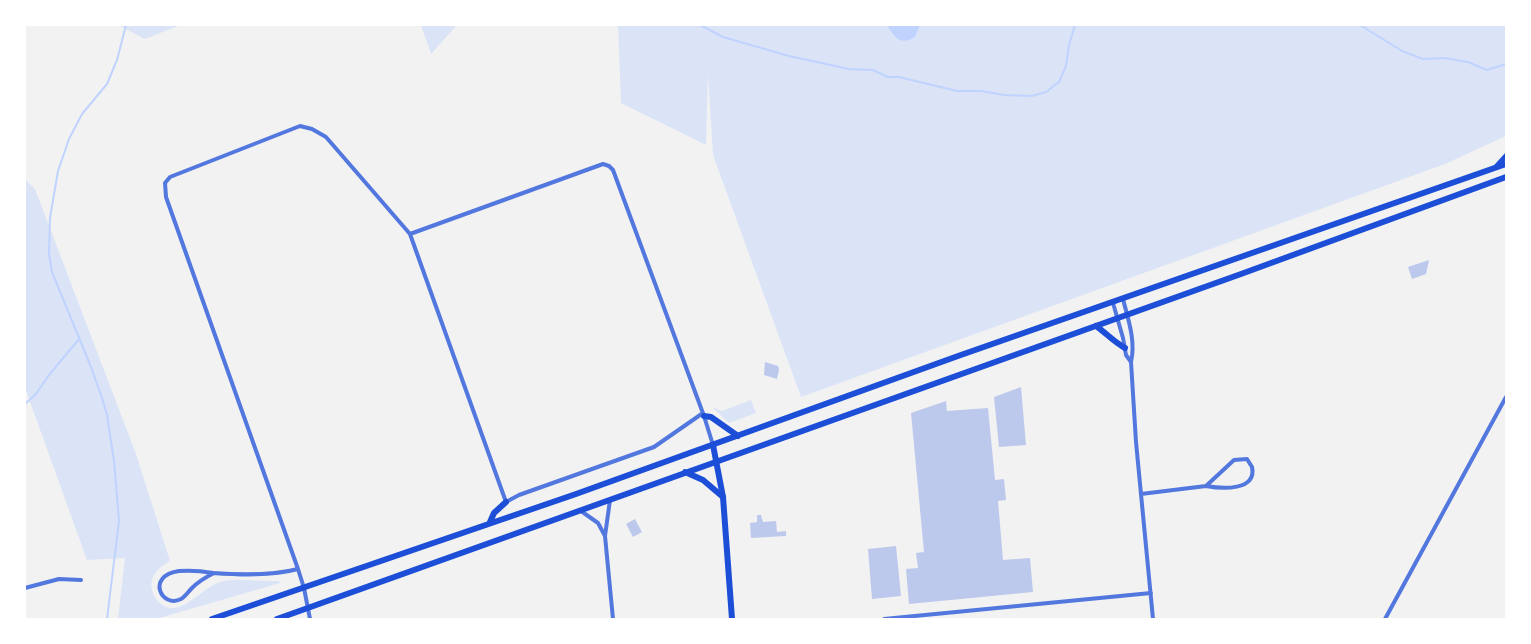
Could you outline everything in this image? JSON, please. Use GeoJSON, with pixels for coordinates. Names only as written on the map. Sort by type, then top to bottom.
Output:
{"type":"FeatureCollection","features":[{"type":"Feature","properties":{"kind":"main road"},"geometry":{"type":"LineString","coordinates":[[1496,166],[1506,156]]}},
{"type":"Feature","properties":{"kind":"main road"},"geometry":{"type":"LineString","coordinates":[[212,619],[713,445],[958,356],[1506,164]]}},
{"type":"Feature","properties":{"kind":"main road"},"geometry":{"type":"LineString","coordinates":[[277,619],[1506,177]]}},
{"type":"Feature","properties":{"kind":"main road"},"geometry":{"type":"LineString","coordinates":[[1096,326],[1108,334],[1116,344],[1125,348]]}},
{"type":"Feature","properties":{"kind":"main road"},"geometry":{"type":"LineString","coordinates":[[703,415],[711,417],[738,436]]}},
{"type":"Feature","properties":{"kind":"main road"},"geometry":{"type":"LineString","coordinates":[[713,445],[723,497],[732,619]]}},
{"type":"Feature","properties":{"kind":"main road"},"geometry":{"type":"LineString","coordinates":[[685,472],[703,480],[723,497]]}},
{"type":"Feature","properties":{"kind":"main road"},"geometry":{"type":"LineString","coordinates":[[490,522],[494,513],[506,502]]}},
{"type":"Feature","properties":{"kind":"street"},"geometry":{"type":"LineString","coordinates":[[310,619],[298,569],[166,197],[165,183],[174,175],[300,126],[312,129],[326,137],[410,234],[506,502],[518,495],[654,447],[703,415]]}},
{"type":"Feature","properties":{"kind":"street"},"geometry":{"type":"LineString","coordinates":[[410,234],[603,164],[609,166],[613,170],[713,445]]}},
{"type":"Feature","properties":{"kind":"street"},"geometry":{"type":"LineString","coordinates":[[1123,299],[1132,340],[1133,354],[1131,362],[1141,494],[1154,619]]}},
{"type":"Feature","properties":{"kind":"street"},"geometry":{"type":"LineString","coordinates":[[1113,303],[1126,355],[1131,362]]}},
{"type":"Feature","properties":{"kind":"street"},"geometry":{"type":"LineString","coordinates":[[1385,619],[1506,397]]}},
{"type":"Feature","properties":{"kind":"street"},"geometry":{"type":"LineString","coordinates":[[1141,494],[1206,486],[1216,488],[1245,484],[1252,478],[1252,467],[1247,460],[1234,460],[1206,486]]}},
{"type":"Feature","properties":{"kind":"street"},"geometry":{"type":"LineString","coordinates":[[611,498],[604,536],[613,619]]}},
{"type":"Feature","properties":{"kind":"street"},"geometry":{"type":"LineString","coordinates":[[580,510],[595,520],[604,536]]}},
{"type":"Feature","properties":{"kind":"street"},"geometry":{"type":"LineString","coordinates":[[214,572],[193,587],[182,598],[175,601],[170,601],[164,597],[159,589],[161,579],[170,573],[193,571],[277,574],[298,569]]}},
{"type":"Feature","properties":{"kind":"street"},"geometry":{"type":"LineString","coordinates":[[25,588],[59,579],[81,580]]}},
{"type":"Feature","properties":{"kind":"street"},"geometry":{"type":"LineString","coordinates":[[884,619],[1151,592]]}},
{"type":"Feature","properties":{"kind":"shaded area"},"geometry":{"type":"Polygon","coordinates":[[[118,25],[181,25],[145,39],[118,25]]]}},
{"type":"Feature","properties":{"kind":"shaded area"},"geometry":{"type":"Polygon","coordinates":[[[421,25],[457,25],[431,54],[421,25]]]}},
{"type":"Feature","properties":{"kind":"shaded area"},"geometry":{"type":"Polygon","coordinates":[[[618,25],[1506,25],[1506,136],[1445,164],[801,397],[713,155],[708,74],[706,145],[621,103],[618,25]]]}},
{"type":"Feature","properties":{"kind":"shaded area"},"geometry":{"type":"Polygon","coordinates":[[[25,179],[35,189],[136,454],[170,561],[159,569],[153,577],[151,586],[155,597],[166,607],[174,608],[183,606],[216,584],[225,581],[279,581],[280,583],[156,619],[118,619],[125,558],[87,560],[25,388],[25,179]]]}},
{"type":"Feature","properties":{"kind":"shaded area"},"geometry":{"type":"Polygon","coordinates":[[[751,400],[756,413],[729,423],[712,407],[722,411],[751,400]]]}},
{"type":"Feature","properties":{"kind":"water"},"geometry":{"type":"Polygon","coordinates":[[[887,25],[920,25],[915,37],[902,41],[895,37],[887,25]]]}},
{"type":"Feature","properties":{"kind":"building"},"geometry":{"type":"Polygon","coordinates":[[[1429,260],[1426,274],[1412,279],[1408,267],[1429,260]]]}},
{"type":"Feature","properties":{"kind":"building"},"geometry":{"type":"Polygon","coordinates":[[[765,362],[778,366],[777,379],[764,375],[765,362]]]}},
{"type":"Feature","properties":{"kind":"building"},"geometry":{"type":"Polygon","coordinates":[[[1021,387],[1026,445],[999,447],[994,397],[1021,387]]]}},
{"type":"Feature","properties":{"kind":"building"},"geometry":{"type":"Polygon","coordinates":[[[946,401],[947,411],[988,408],[995,480],[1004,479],[1006,500],[998,501],[1003,560],[1030,558],[1033,592],[909,604],[906,569],[918,568],[916,553],[924,552],[911,413],[946,401]]]}},
{"type":"Feature","properties":{"kind":"building"},"geometry":{"type":"Polygon","coordinates":[[[757,515],[761,515],[763,522],[776,521],[777,532],[786,531],[786,536],[751,538],[750,523],[757,522],[757,515]]]}},
{"type":"Feature","properties":{"kind":"building"},"geometry":{"type":"Polygon","coordinates":[[[635,519],[642,532],[633,537],[626,524],[635,519]]]}},
{"type":"Feature","properties":{"kind":"building"},"geometry":{"type":"Polygon","coordinates":[[[896,546],[901,596],[872,599],[868,549],[896,546]]]}},
{"type":"Feature","properties":{"kind":"waterway"},"geometry":{"type":"LineString","coordinates":[[107,619],[119,521],[114,461],[107,415],[102,398],[52,272],[49,254],[50,218],[58,171],[69,139],[82,114],[107,84],[117,60],[126,25]]}},
{"type":"Feature","properties":{"kind":"waterway"},"geometry":{"type":"LineString","coordinates":[[700,25],[723,37],[789,56],[849,69],[873,70],[888,77],[899,77],[957,91],[981,91],[1004,95],[1032,96],[1046,92],[1059,82],[1066,66],[1069,45],[1075,25]]}},
{"type":"Feature","properties":{"kind":"waterway"},"geometry":{"type":"LineString","coordinates":[[1360,25],[1402,51],[1423,59],[1444,58],[1468,62],[1487,70],[1506,64]]}},
{"type":"Feature","properties":{"kind":"waterway"},"geometry":{"type":"LineString","coordinates":[[25,404],[36,394],[79,339]]}}]}
